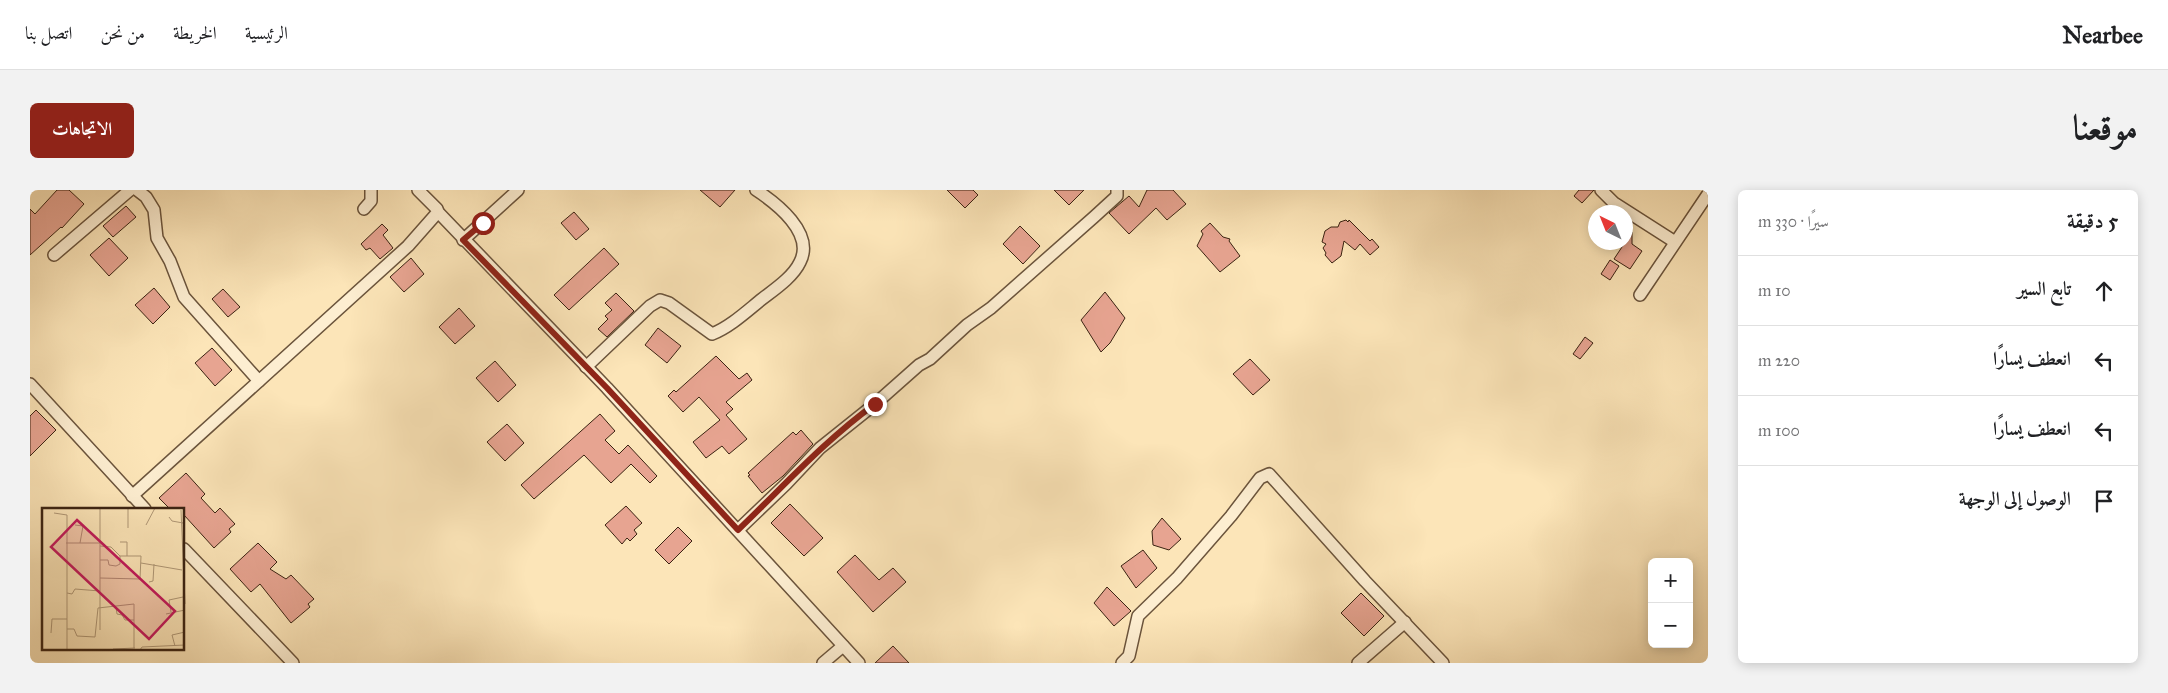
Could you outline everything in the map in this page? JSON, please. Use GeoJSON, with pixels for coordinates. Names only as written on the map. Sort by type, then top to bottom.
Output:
{"type":"FeatureCollection","features":[{"type":"Feature","properties":{"kind":"street"},"geometry":{"type":"LineString","coordinates":[[54,255],[130,190]]}},
{"type":"Feature","properties":{"kind":"street"},"geometry":{"type":"LineString","coordinates":[[137,190],[146,197],[154,210],[157,238],[170,261],[184,298],[259,381]]}},
{"type":"Feature","properties":{"kind":"street"},"geometry":{"type":"LineString","coordinates":[[364,208],[371,201],[372,190]]}},
{"type":"Feature","properties":{"kind":"street"},"geometry":{"type":"LineString","coordinates":[[418,190],[738,530],[858,663]]}},
{"type":"Feature","properties":{"kind":"street"},"geometry":{"type":"LineString","coordinates":[[463,240],[518,190]]}},
{"type":"Feature","properties":{"kind":"street"},"geometry":{"type":"LineString","coordinates":[[586,367],[650,306],[660,300],[669,303],[712,334],[754,306],[783,282],[801,262],[803,247],[799,232],[786,212],[756,190]]}},
{"type":"Feature","properties":{"kind":"street"},"geometry":{"type":"LineString","coordinates":[[738,530],[820,448],[875,404],[919,365],[930,360],[967,325],[991,308],[1117,196],[1118,190]]}},
{"type":"Feature","properties":{"kind":"street"},"geometry":{"type":"LineString","coordinates":[[1601,190],[1614,203],[1675,242]]}},
{"type":"Feature","properties":{"kind":"street"},"geometry":{"type":"LineString","coordinates":[[1640,295],[1708,194]]}},
{"type":"Feature","properties":{"kind":"street"},"geometry":{"type":"LineString","coordinates":[[132,496],[408,246],[438,212]]}},
{"type":"Feature","properties":{"kind":"street"},"geometry":{"type":"LineString","coordinates":[[30,384],[144,508]]}},
{"type":"Feature","properties":{"kind":"street"},"geometry":{"type":"LineString","coordinates":[[1129,661],[1138,616],[1177,578],[1265,474],[1269,474],[1312,523],[1443,663]]}},
{"type":"Feature","properties":{"kind":"street"},"geometry":{"type":"LineString","coordinates":[[185,550],[294,663]]}},
{"type":"Feature","properties":{"kind":"street"},"geometry":{"type":"LineString","coordinates":[[1358,663],[1405,622]]}},
{"type":"Feature","properties":{"kind":"street"},"geometry":{"type":"LineString","coordinates":[[823,663],[843,646]]}},
{"type":"Feature","properties":{"kind":"building"},"geometry":{"type":"Polygon","coordinates":[[[57,190],[69,190],[84,204],[62,228],[30,255],[30,209],[35,214],[57,190]]]}},
{"type":"Feature","properties":{"kind":"building"},"geometry":{"type":"Polygon","coordinates":[[[700,190],[735,190],[720,207],[700,190]]]}},
{"type":"Feature","properties":{"kind":"building"},"geometry":{"type":"Polygon","coordinates":[[[947,190],[973,190],[978,195],[965,208],[947,190]]]}},
{"type":"Feature","properties":{"kind":"building"},"geometry":{"type":"Polygon","coordinates":[[[1054,190],[1084,190],[1069,205],[1054,190]]]}},
{"type":"Feature","properties":{"kind":"building"},"geometry":{"type":"Polygon","coordinates":[[[1147,190],[1173,190],[1186,204],[1167,220],[1156,208],[1129,234],[1109,213],[1129,196],[1139,207],[1147,190]]]}},
{"type":"Feature","properties":{"kind":"building"},"geometry":{"type":"Polygon","coordinates":[[[1579,190],[1594,190],[1582,203],[1574,196],[1579,190]]]}},
{"type":"Feature","properties":{"kind":"building"},"geometry":{"type":"Polygon","coordinates":[[[126,206],[136,217],[113,237],[103,226],[126,206]]]}},
{"type":"Feature","properties":{"kind":"building"},"geometry":{"type":"Polygon","coordinates":[[[574,212],[589,229],[576,240],[561,223],[574,212]]]}},
{"type":"Feature","properties":{"kind":"building"},"geometry":{"type":"Polygon","coordinates":[[[1346,220],[1348,222],[1349,220],[1370,241],[1372,239],[1379,247],[1370,255],[1360,244],[1355,250],[1344,241],[1341,256],[1332,263],[1325,255],[1326,253],[1323,248],[1326,244],[1322,242],[1325,231],[1331,227],[1338,227],[1340,222],[1346,220]]]}},
{"type":"Feature","properties":{"kind":"building"},"geometry":{"type":"Polygon","coordinates":[[[1210,223],[1223,237],[1230,239],[1229,241],[1240,256],[1220,272],[1197,246],[1203,234],[1201,231],[1210,223]]]}},
{"type":"Feature","properties":{"kind":"building"},"geometry":{"type":"Polygon","coordinates":[[[382,224],[388,230],[383,235],[393,248],[380,259],[370,248],[366,250],[361,244],[382,224]]]}},
{"type":"Feature","properties":{"kind":"building"},"geometry":{"type":"Polygon","coordinates":[[[1020,226],[1040,246],[1023,264],[1003,244],[1020,226]]]}},
{"type":"Feature","properties":{"kind":"building"},"geometry":{"type":"Polygon","coordinates":[[[109,238],[128,258],[109,276],[90,255],[109,238]]]}},
{"type":"Feature","properties":{"kind":"building"},"geometry":{"type":"Polygon","coordinates":[[[1633,245],[1642,251],[1630,269],[1614,259],[1620,250],[1633,250],[1633,245]]]}},
{"type":"Feature","properties":{"kind":"building"},"geometry":{"type":"Polygon","coordinates":[[[604,248],[619,264],[569,310],[554,295],[604,248]]]}},
{"type":"Feature","properties":{"kind":"building"},"geometry":{"type":"Polygon","coordinates":[[[411,258],[424,274],[404,292],[390,277],[411,258]]]}},
{"type":"Feature","properties":{"kind":"building"},"geometry":{"type":"Polygon","coordinates":[[[1610,260],[1619,266],[1610,280],[1601,274],[1610,260]]]}},
{"type":"Feature","properties":{"kind":"building"},"geometry":{"type":"Polygon","coordinates":[[[154,288],[170,307],[153,324],[135,305],[154,288]]]}},
{"type":"Feature","properties":{"kind":"building"},"geometry":{"type":"Polygon","coordinates":[[[223,289],[240,307],[228,317],[212,299],[223,289]]]}},
{"type":"Feature","properties":{"kind":"building"},"geometry":{"type":"Polygon","coordinates":[[[1105,292],[1125,318],[1110,343],[1101,352],[1081,320],[1105,292]]]}},
{"type":"Feature","properties":{"kind":"building"},"geometry":{"type":"Polygon","coordinates":[[[616,293],[634,311],[607,337],[598,329],[608,319],[605,316],[612,310],[605,303],[616,293]]]}},
{"type":"Feature","properties":{"kind":"building"},"geometry":{"type":"Polygon","coordinates":[[[459,308],[475,326],[455,344],[439,327],[459,308]]]}},
{"type":"Feature","properties":{"kind":"building"},"geometry":{"type":"Polygon","coordinates":[[[658,328],[681,346],[667,363],[645,345],[658,328]]]}},
{"type":"Feature","properties":{"kind":"building"},"geometry":{"type":"Polygon","coordinates":[[[1585,337],[1593,343],[1580,359],[1573,354],[1585,337]]]}},
{"type":"Feature","properties":{"kind":"building"},"geometry":{"type":"Polygon","coordinates":[[[212,348],[232,370],[215,386],[195,363],[212,348]]]}},
{"type":"Feature","properties":{"kind":"building"},"geometry":{"type":"Polygon","coordinates":[[[716,356],[739,379],[747,373],[752,380],[726,402],[733,409],[726,415],[747,439],[729,454],[722,446],[706,458],[693,442],[720,420],[699,397],[683,412],[668,396],[674,390],[676,392],[716,356]]]}},
{"type":"Feature","properties":{"kind":"building"},"geometry":{"type":"Polygon","coordinates":[[[1250,359],[1270,380],[1253,395],[1233,374],[1250,359]]]}},
{"type":"Feature","properties":{"kind":"building"},"geometry":{"type":"Polygon","coordinates":[[[495,361],[516,385],[498,402],[476,378],[495,361]]]}},
{"type":"Feature","properties":{"kind":"building"},"geometry":{"type":"Polygon","coordinates":[[[36,410],[56,430],[30,456],[30,416],[36,410]]]}},
{"type":"Feature","properties":{"kind":"building"},"geometry":{"type":"Polygon","coordinates":[[[600,414],[615,431],[605,440],[619,454],[628,445],[657,476],[650,483],[631,464],[611,483],[584,455],[534,499],[521,485],[600,414]]]}},
{"type":"Feature","properties":{"kind":"building"},"geometry":{"type":"Polygon","coordinates":[[[507,424],[524,443],[505,461],[487,442],[507,424]]]}},
{"type":"Feature","properties":{"kind":"building"},"geometry":{"type":"Polygon","coordinates":[[[801,430],[813,444],[783,476],[762,493],[748,476],[750,475],[748,473],[793,432],[796,435],[801,430]]]}},
{"type":"Feature","properties":{"kind":"building"},"geometry":{"type":"Polygon","coordinates":[[[186,473],[205,494],[201,498],[215,513],[220,508],[235,524],[229,529],[231,532],[214,548],[185,516],[185,508],[169,508],[159,498],[186,473]]]}},
{"type":"Feature","properties":{"kind":"building"},"geometry":{"type":"Polygon","coordinates":[[[790,504],[823,538],[804,556],[771,523],[790,504]]]}},
{"type":"Feature","properties":{"kind":"building"},"geometry":{"type":"Polygon","coordinates":[[[626,506],[642,523],[634,530],[637,534],[630,541],[627,538],[622,544],[605,525],[626,506]]]}},
{"type":"Feature","properties":{"kind":"building"},"geometry":{"type":"Polygon","coordinates":[[[1162,518],[1181,539],[1169,550],[1153,545],[1152,531],[1162,518]]]}},
{"type":"Feature","properties":{"kind":"building"},"geometry":{"type":"Polygon","coordinates":[[[678,527],[692,541],[669,564],[655,550],[678,527]]]}},
{"type":"Feature","properties":{"kind":"building"},"geometry":{"type":"Polygon","coordinates":[[[258,543],[277,562],[270,569],[286,579],[291,575],[314,599],[308,604],[310,607],[291,623],[260,584],[251,592],[230,569],[258,543]]]}},
{"type":"Feature","properties":{"kind":"building"},"geometry":{"type":"Polygon","coordinates":[[[1143,550],[1157,568],[1136,588],[1121,566],[1143,550]]]}},
{"type":"Feature","properties":{"kind":"building"},"geometry":{"type":"Polygon","coordinates":[[[855,555],[879,580],[893,568],[906,582],[873,612],[837,572],[855,555]]]}},
{"type":"Feature","properties":{"kind":"building"},"geometry":{"type":"Polygon","coordinates":[[[1107,587],[1131,611],[1114,626],[1094,603],[1107,587]]]}},
{"type":"Feature","properties":{"kind":"building"},"geometry":{"type":"Polygon","coordinates":[[[1361,593],[1384,616],[1364,636],[1341,613],[1361,593]]]}},
{"type":"Feature","properties":{"kind":"building"},"geometry":{"type":"Polygon","coordinates":[[[893,646],[909,663],[875,663],[893,646]]]}},
{"type":"Feature","properties":{"kind":"route"},"geometry":{"type":"LineString","coordinates":[[483,223],[463,240],[607,388],[738,530],[820,448],[875,404]]}}]}
